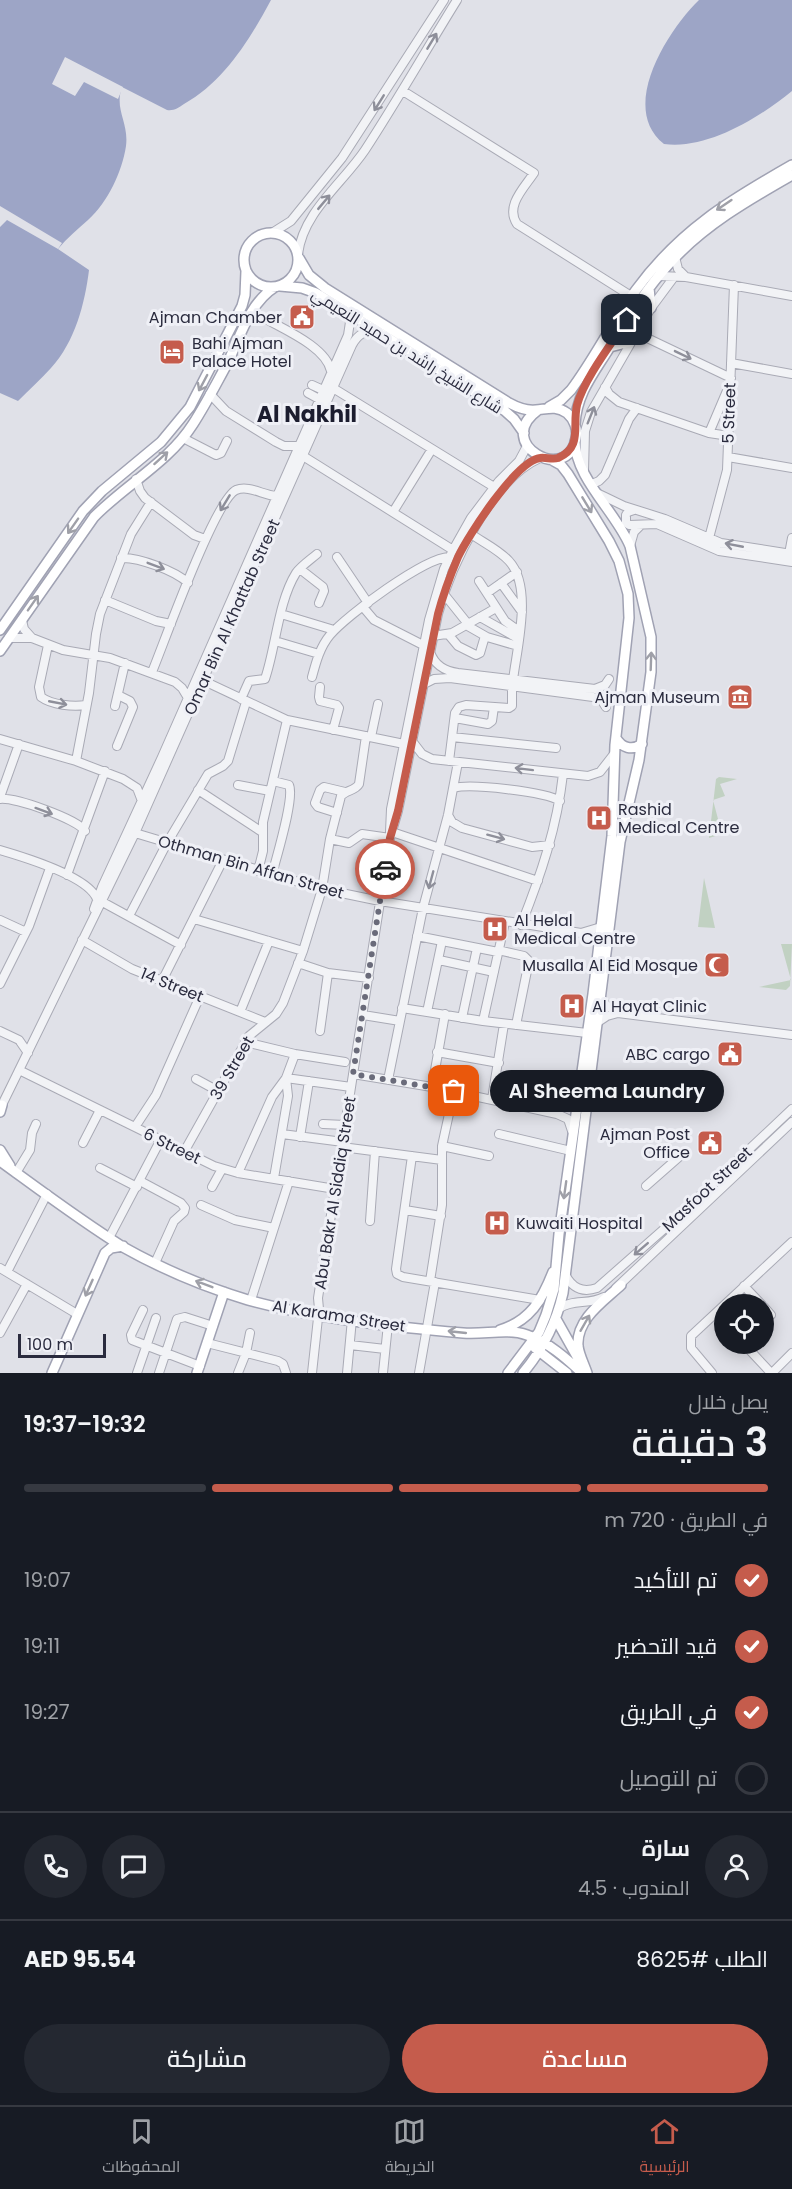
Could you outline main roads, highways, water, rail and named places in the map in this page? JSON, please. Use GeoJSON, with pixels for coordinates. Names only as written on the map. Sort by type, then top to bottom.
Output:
{"type":"FeatureCollection","features":[{"type":"Feature","properties":{"kind":"main road"},"geometry":{"type":"LineString","coordinates":[[488,1334],[517,1323],[530,1314],[561,1261],[571,1151],[613,826],[614,754],[629,618],[626,583],[609,541],[565,470],[552,460],[540,458],[527,446],[524,434],[527,420],[538,410],[561,400],[571,390],[631,296],[662,259],[696,226],[726,203],[792,165]]}},
{"type":"Feature","properties":{"kind":"main road"},"geometry":{"type":"LineString","coordinates":[[508,1373],[533,1342],[551,1302],[561,1261],[598,1022],[621,834],[642,744],[651,672],[652,645],[630,546],[577,458],[575,425],[580,396],[649,288],[675,257],[726,215],[792,175]]}},
{"type":"Feature","properties":{"kind":"main road"},"geometry":{"type":"LineString","coordinates":[[0,630],[87,506],[160,442],[190,407],[242,306],[245,295],[246,249],[257,237],[272,233],[291,241],[298,256],[296,272],[286,283],[264,295],[255,306],[194,423],[183,438],[108,503],[90,523],[0,651]]}},
{"type":"Feature","properties":{"kind":"main road","name":"شارع الشيخ راشد بن حميد النعيمي"},"geometry":{"type":"LineString","coordinates":[[298,256],[309,275],[325,288],[509,403],[523,409],[538,410]]}},
{"type":"Feature","properties":{"kind":"main road"},"geometry":{"type":"LineString","coordinates":[[246,272],[255,282],[268,287],[277,287]]}},
{"type":"Feature","properties":{"kind":"main road","name":"شارع الشيخ راشد بن حميد النعيمي"},"geometry":{"type":"LineString","coordinates":[[277,287],[295,286],[309,290],[346,312],[505,411],[514,419],[524,434]]}},
{"type":"Feature","properties":{"kind":"main road"},"geometry":{"type":"LineString","coordinates":[[649,288],[651,308]]}},
{"type":"Feature","properties":{"kind":"main road"},"geometry":{"type":"LineString","coordinates":[[610,347],[632,339]]}},
{"type":"Feature","properties":{"kind":"main road"},"geometry":{"type":"LineString","coordinates":[[549,407],[562,410],[575,425]]}},
{"type":"Feature","properties":{"kind":"main road"},"geometry":{"type":"LineString","coordinates":[[552,460],[569,452],[575,441]]}},
{"type":"Feature","properties":{"kind":"main road"},"geometry":{"type":"LineString","coordinates":[[616,738],[622,745],[630,748],[642,744]]}},
{"type":"Feature","properties":{"kind":"main road"},"geometry":{"type":"LineString","coordinates":[[0,1150],[15,1172]]}},
{"type":"Feature","properties":{"kind":"main road","name":"Al Karama Street"},"geometry":{"type":"LineString","coordinates":[[0,1161],[123,1246],[155,1263],[224,1292],[313,1314],[428,1329],[488,1334],[513,1332],[533,1342]]}},
{"type":"Feature","properties":{"kind":"main road"},"geometry":{"type":"LineString","coordinates":[[52,1373],[105,1253],[111,1248],[123,1246]]}},
{"type":"Feature","properties":{"kind":"main road"},"geometry":{"type":"LineString","coordinates":[[561,1261],[576,1251]]}},
{"type":"Feature","properties":{"kind":"main road"},"geometry":{"type":"LineString","coordinates":[[523,1373],[542,1348],[560,1308],[565,1273],[561,1261]]}},
{"type":"Feature","properties":{"kind":"main road"},"geometry":{"type":"LineString","coordinates":[[585,1373],[578,1345],[580,1329],[589,1316],[621,1285]]}},
{"type":"Feature","properties":{"kind":"main road"},"geometry":{"type":"LineString","coordinates":[[199,1370],[224,1292]]}},
{"type":"Feature","properties":{"kind":"main road"},"geometry":{"type":"LineString","coordinates":[[556,1319],[585,1373]]}},
{"type":"Feature","properties":{"kind":"main road"},"geometry":{"type":"LineString","coordinates":[[533,1342],[585,1373]]}},
{"type":"Feature","properties":{"kind":"main road"},"geometry":{"type":"LineString","coordinates":[[542,1348],[567,1373]]}},
{"type":"Feature","properties":{"kind":"water"},"geometry":{"type":"Polygon","coordinates":[[[0,0],[271,0],[245,44],[224,72],[198,95],[178,108],[167,110],[122,87],[120,103],[126,130],[126,146],[121,166],[102,204],[58,249],[89,270],[78,322],[59,358],[18,401],[0,393],[0,0]]]}},
{"type":"Feature","properties":{"kind":"water"},"geometry":{"type":"Polygon","coordinates":[[[699,0],[792,0],[792,91],[764,112],[732,130],[698,142],[680,145],[664,144],[651,129],[646,111],[647,91],[662,49],[674,30],[699,0]]]}},
{"type":"Feature","properties":{"kind":"place","name":"Ajman Chamber"},"geometry":{"type":"Point","coordinates":[302,317]}},
{"type":"Feature","properties":{"kind":"place","name":"Bahi Ajman Palace Hotel"},"geometry":{"type":"Point","coordinates":[172,352]}},
{"type":"Feature","properties":{"kind":"place","name":"Ajman Museum"},"geometry":{"type":"Point","coordinates":[740,697]}},
{"type":"Feature","properties":{"kind":"place","name":"Rashid Medical Centre"},"geometry":{"type":"Point","coordinates":[599,818]}},
{"type":"Feature","properties":{"kind":"place","name":"Al Helal Medical Centre"},"geometry":{"type":"Point","coordinates":[495,929]}},
{"type":"Feature","properties":{"kind":"place","name":"Musalla Al Eid Mosque"},"geometry":{"type":"Point","coordinates":[717,965]}},
{"type":"Feature","properties":{"kind":"place","name":"Al Hayat Clinic"},"geometry":{"type":"Point","coordinates":[572,1006]}},
{"type":"Feature","properties":{"kind":"place","name":"ABC cargo"},"geometry":{"type":"Point","coordinates":[730,1054]}},
{"type":"Feature","properties":{"kind":"place","name":"Al Sheema Laundry"},"geometry":{"type":"Point","coordinates":[454,1091]}},
{"type":"Feature","properties":{"kind":"place","name":"Ajman Post Office"},"geometry":{"type":"Point","coordinates":[710,1143]}},
{"type":"Feature","properties":{"kind":"place","name":"Kuwaiti Hospital"},"geometry":{"type":"Point","coordinates":[497,1223]}},
{"type":"Feature","properties":{"kind":"district","name":"Al Nakhil"},"geometry":{"type":"Point","coordinates":[307,414]}}]}
